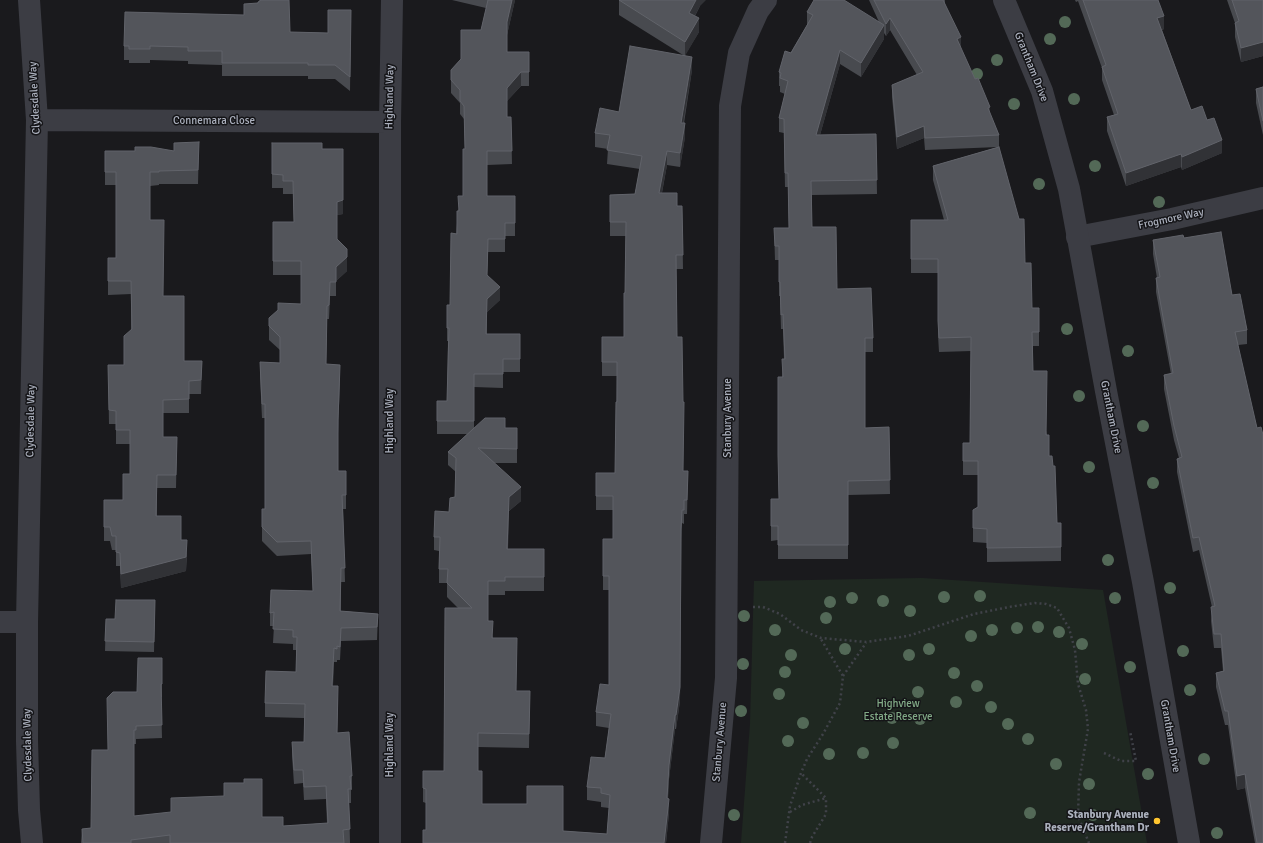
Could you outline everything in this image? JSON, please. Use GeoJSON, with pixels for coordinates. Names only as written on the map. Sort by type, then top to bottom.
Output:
{"type":"FeatureCollection","features":[{"type":"Feature","properties":{"kind":"street","name":"Clydesdale Way"},"geometry":{"type":"LineString","coordinates":[[29,0],[37,120],[27,622],[29,810],[32,843]]}},
{"type":"Feature","properties":{"kind":"street","name":"Highland Way"},"geometry":{"type":"LineString","coordinates":[[390,843],[390,122],[392,0]]}},
{"type":"Feature","properties":{"kind":"street","name":"Stanbury Avenue"},"geometry":{"type":"LineString","coordinates":[[711,843],[726,678],[730,106],[739,53],[758,11],[766,0]]}},
{"type":"Feature","properties":{"kind":"street","name":"Grantham Drive"},"geometry":{"type":"LineString","coordinates":[[1004,0],[1042,91],[1069,189],[1106,391],[1144,582],[1189,843]]}},
{"type":"Feature","properties":{"kind":"street","name":"Connemara Close"},"geometry":{"type":"LineString","coordinates":[[37,120],[390,122]]}},
{"type":"Feature","properties":{"kind":"street","name":"Frogmore Way"},"geometry":{"type":"LineString","coordinates":[[1078,237],[1172,220],[1263,198]]}},
{"type":"Feature","properties":{"kind":"street"},"geometry":{"type":"LineString","coordinates":[[0,622],[27,622]]}},
{"type":"Feature","properties":{"kind":"path"},"geometry":{"type":"LineString","coordinates":[[753,607],[763,607],[780,614],[801,630],[821,638],[866,642],[908,636],[974,614],[1009,606],[1035,603],[1046,604],[1058,608],[1069,628],[1075,650],[1078,684],[1086,710],[1088,729],[1079,782],[1078,816],[1089,843]]}},
{"type":"Feature","properties":{"kind":"path"},"geometry":{"type":"LineString","coordinates":[[821,638],[843,676]]}},
{"type":"Feature","properties":{"kind":"path"},"geometry":{"type":"LineString","coordinates":[[785,843],[790,806],[806,759],[823,734],[840,703],[843,676],[866,642]]}},
{"type":"Feature","properties":{"kind":"path"},"geometry":{"type":"LineString","coordinates":[[1104,753],[1121,761],[1136,762],[1130,731]]}},
{"type":"Feature","properties":{"kind":"path"},"geometry":{"type":"LineString","coordinates":[[801,773],[826,798],[826,814],[810,843]]}},
{"type":"Feature","properties":{"kind":"path"},"geometry":{"type":"LineString","coordinates":[[789,812],[802,804],[826,798]]}},
{"type":"Feature","properties":{"kind":"green space","name":"Highview Estate Reserve"},"geometry":{"type":"Polygon","coordinates":[[[922,578],[1103,590],[1147,843],[741,843],[750,724],[754,581],[922,578]]]}},
{"type":"Feature","properties":{"kind":"building"},"geometry":{"type":"Polygon","coordinates":[[[260,0],[289,0],[290,32],[328,33],[328,10],[351,10],[350,77],[335,65],[308,65],[308,63],[222,63],[222,51],[188,51],[188,47],[150,46],[150,49],[129,49],[129,46],[124,46],[125,12],[244,15],[244,4],[258,3],[260,0]]]}},
{"type":"Feature","properties":{"kind":"building"},"geometry":{"type":"Polygon","coordinates":[[[488,0],[512,0],[507,22],[507,52],[529,52],[529,72],[521,72],[507,88],[507,117],[511,117],[512,151],[487,151],[487,196],[515,196],[515,223],[505,223],[505,239],[488,239],[487,275],[500,287],[487,299],[486,334],[520,334],[520,359],[503,359],[503,374],[474,374],[474,421],[437,421],[437,401],[447,401],[449,328],[447,328],[447,305],[450,305],[451,233],[457,234],[457,211],[459,211],[458,196],[463,196],[463,149],[465,149],[464,106],[460,101],[460,90],[451,80],[451,70],[461,59],[461,30],[481,30],[488,0]]]}},
{"type":"Feature","properties":{"kind":"building"},"geometry":{"type":"Polygon","coordinates":[[[619,0],[696,0],[689,13],[699,18],[685,42],[619,0]]]}},
{"type":"Feature","properties":{"kind":"building"},"geometry":{"type":"Polygon","coordinates":[[[814,0],[844,0],[884,25],[861,63],[840,50],[816,135],[876,134],[877,180],[811,181],[812,227],[836,227],[837,289],[871,288],[873,338],[865,338],[865,428],[889,427],[890,480],[848,481],[848,545],[778,545],[778,526],[771,526],[771,499],[779,499],[778,377],[783,377],[782,359],[785,359],[783,314],[781,315],[779,282],[779,246],[775,246],[774,228],[789,228],[788,173],[785,173],[784,119],[779,118],[788,81],[780,78],[781,73],[779,72],[785,51],[791,53],[813,15],[807,12],[814,0]]]}},
{"type":"Feature","properties":{"kind":"building"},"geometry":{"type":"Polygon","coordinates":[[[874,0],[943,0],[961,37],[957,39],[975,79],[978,78],[990,107],[988,108],[999,135],[925,138],[924,126],[897,137],[892,85],[923,72],[890,18],[886,24],[874,0]]]}},
{"type":"Feature","properties":{"kind":"building"},"geometry":{"type":"Polygon","coordinates":[[[1083,0],[1158,0],[1164,16],[1157,18],[1191,110],[1202,106],[1207,120],[1214,118],[1222,140],[1182,157],[1181,154],[1126,173],[1107,117],[1118,114],[1102,67],[1106,65],[1083,0]]]}},
{"type":"Feature","properties":{"kind":"building"},"geometry":{"type":"Polygon","coordinates":[[[1232,0],[1263,0],[1263,42],[1241,48],[1235,23],[1239,21],[1232,0]]]}},
{"type":"Feature","properties":{"kind":"building"},"geometry":{"type":"Polygon","coordinates":[[[630,46],[692,57],[681,123],[685,123],[680,153],[667,151],[659,193],[677,193],[677,206],[682,206],[683,255],[676,255],[677,337],[682,337],[684,402],[683,471],[688,471],[687,500],[684,500],[681,529],[680,687],[669,765],[667,798],[669,799],[664,843],[423,843],[423,830],[426,830],[426,789],[423,788],[423,771],[444,771],[445,608],[472,608],[447,583],[448,569],[439,569],[440,537],[434,537],[435,511],[449,512],[450,498],[455,497],[456,458],[448,452],[485,418],[505,418],[505,428],[517,428],[517,449],[478,448],[521,487],[509,497],[507,549],[544,549],[544,577],[505,577],[505,581],[488,581],[488,621],[493,621],[492,638],[517,638],[516,691],[530,691],[529,734],[478,733],[478,771],[482,771],[482,804],[527,804],[527,786],[563,786],[563,831],[607,834],[610,795],[601,793],[601,788],[587,787],[591,757],[605,758],[611,714],[596,712],[600,684],[609,685],[609,576],[603,576],[603,539],[613,539],[613,496],[596,496],[596,473],[615,473],[617,402],[617,362],[602,362],[602,337],[624,337],[626,222],[610,222],[610,195],[635,194],[642,156],[607,150],[610,135],[595,133],[600,108],[619,112],[630,46]]]}},
{"type":"Feature","properties":{"kind":"building"},"geometry":{"type":"Polygon","coordinates":[[[1263,87],[1263,121],[1256,89],[1263,87]]]}},
{"type":"Feature","properties":{"kind":"building"},"geometry":{"type":"Polygon","coordinates":[[[199,142],[198,170],[150,172],[150,220],[164,220],[163,296],[184,296],[184,361],[202,361],[201,380],[189,381],[189,399],[163,400],[163,437],[177,437],[176,475],[157,475],[156,516],[181,516],[181,540],[187,540],[186,557],[121,574],[120,553],[116,552],[116,536],[112,536],[110,527],[104,527],[104,500],[123,500],[123,474],[130,474],[130,430],[116,430],[116,411],[109,410],[108,365],[124,365],[124,336],[132,329],[131,281],[108,281],[108,258],[116,258],[116,172],[105,172],[105,151],[135,151],[135,147],[151,147],[174,151],[174,143],[199,142]]]}},
{"type":"Feature","properties":{"kind":"building"},"geometry":{"type":"Polygon","coordinates":[[[272,143],[322,143],[322,149],[343,149],[343,200],[337,202],[337,239],[347,249],[347,257],[336,267],[336,282],[330,282],[329,305],[327,306],[326,364],[340,365],[338,471],[346,471],[346,495],[342,495],[345,568],[341,568],[340,611],[378,614],[377,627],[341,628],[340,647],[337,646],[337,649],[334,648],[332,686],[338,686],[337,733],[349,732],[352,776],[350,776],[351,789],[348,789],[350,829],[343,830],[344,843],[170,843],[170,835],[131,840],[131,843],[83,843],[82,829],[91,828],[92,750],[108,750],[107,698],[113,692],[137,692],[138,658],[162,658],[162,725],[136,726],[136,730],[134,730],[134,816],[171,812],[171,798],[224,796],[224,783],[244,783],[244,779],[262,779],[262,817],[283,817],[283,826],[328,823],[326,786],[304,787],[303,770],[294,770],[292,742],[304,742],[305,704],[265,703],[266,671],[296,672],[297,637],[293,637],[293,630],[273,629],[274,612],[270,613],[271,590],[313,591],[311,541],[277,542],[262,527],[262,509],[265,509],[265,404],[262,404],[260,362],[280,363],[280,337],[269,326],[269,318],[278,310],[278,303],[301,304],[301,261],[273,261],[273,222],[294,222],[293,181],[283,181],[283,175],[272,174],[272,143]]]}},
{"type":"Feature","properties":{"kind":"building"},"geometry":{"type":"Polygon","coordinates":[[[999,147],[1019,219],[1024,219],[1025,263],[1031,263],[1032,308],[1039,308],[1039,332],[1032,332],[1033,371],[1047,371],[1046,435],[1049,435],[1049,456],[1052,456],[1053,466],[1055,466],[1057,523],[1061,523],[1061,547],[987,548],[987,529],[973,528],[973,510],[978,507],[978,461],[963,461],[963,443],[970,443],[971,337],[939,338],[938,259],[911,259],[911,220],[948,220],[933,166],[999,147]]]}},
{"type":"Feature","properties":{"kind":"building"},"geometry":{"type":"Polygon","coordinates":[[[1221,232],[1232,295],[1240,294],[1247,330],[1235,332],[1257,428],[1261,427],[1263,435],[1263,843],[1257,843],[1245,774],[1237,776],[1228,711],[1225,711],[1216,673],[1224,671],[1221,634],[1214,634],[1211,607],[1215,606],[1199,537],[1193,538],[1177,459],[1182,457],[1164,375],[1173,373],[1156,278],[1160,277],[1153,240],[1183,235],[1184,238],[1221,232]]]}},
{"type":"Feature","properties":{"kind":"building"},"geometry":{"type":"Polygon","coordinates":[[[116,600],[155,600],[154,642],[105,641],[106,619],[115,619],[116,600]]]}},
{"type":"Feature","properties":{"kind":"place","name":"Stanbury Avenue Reserve/Grantham Dr"},"geometry":{"type":"Point","coordinates":[1157,821]}}]}
